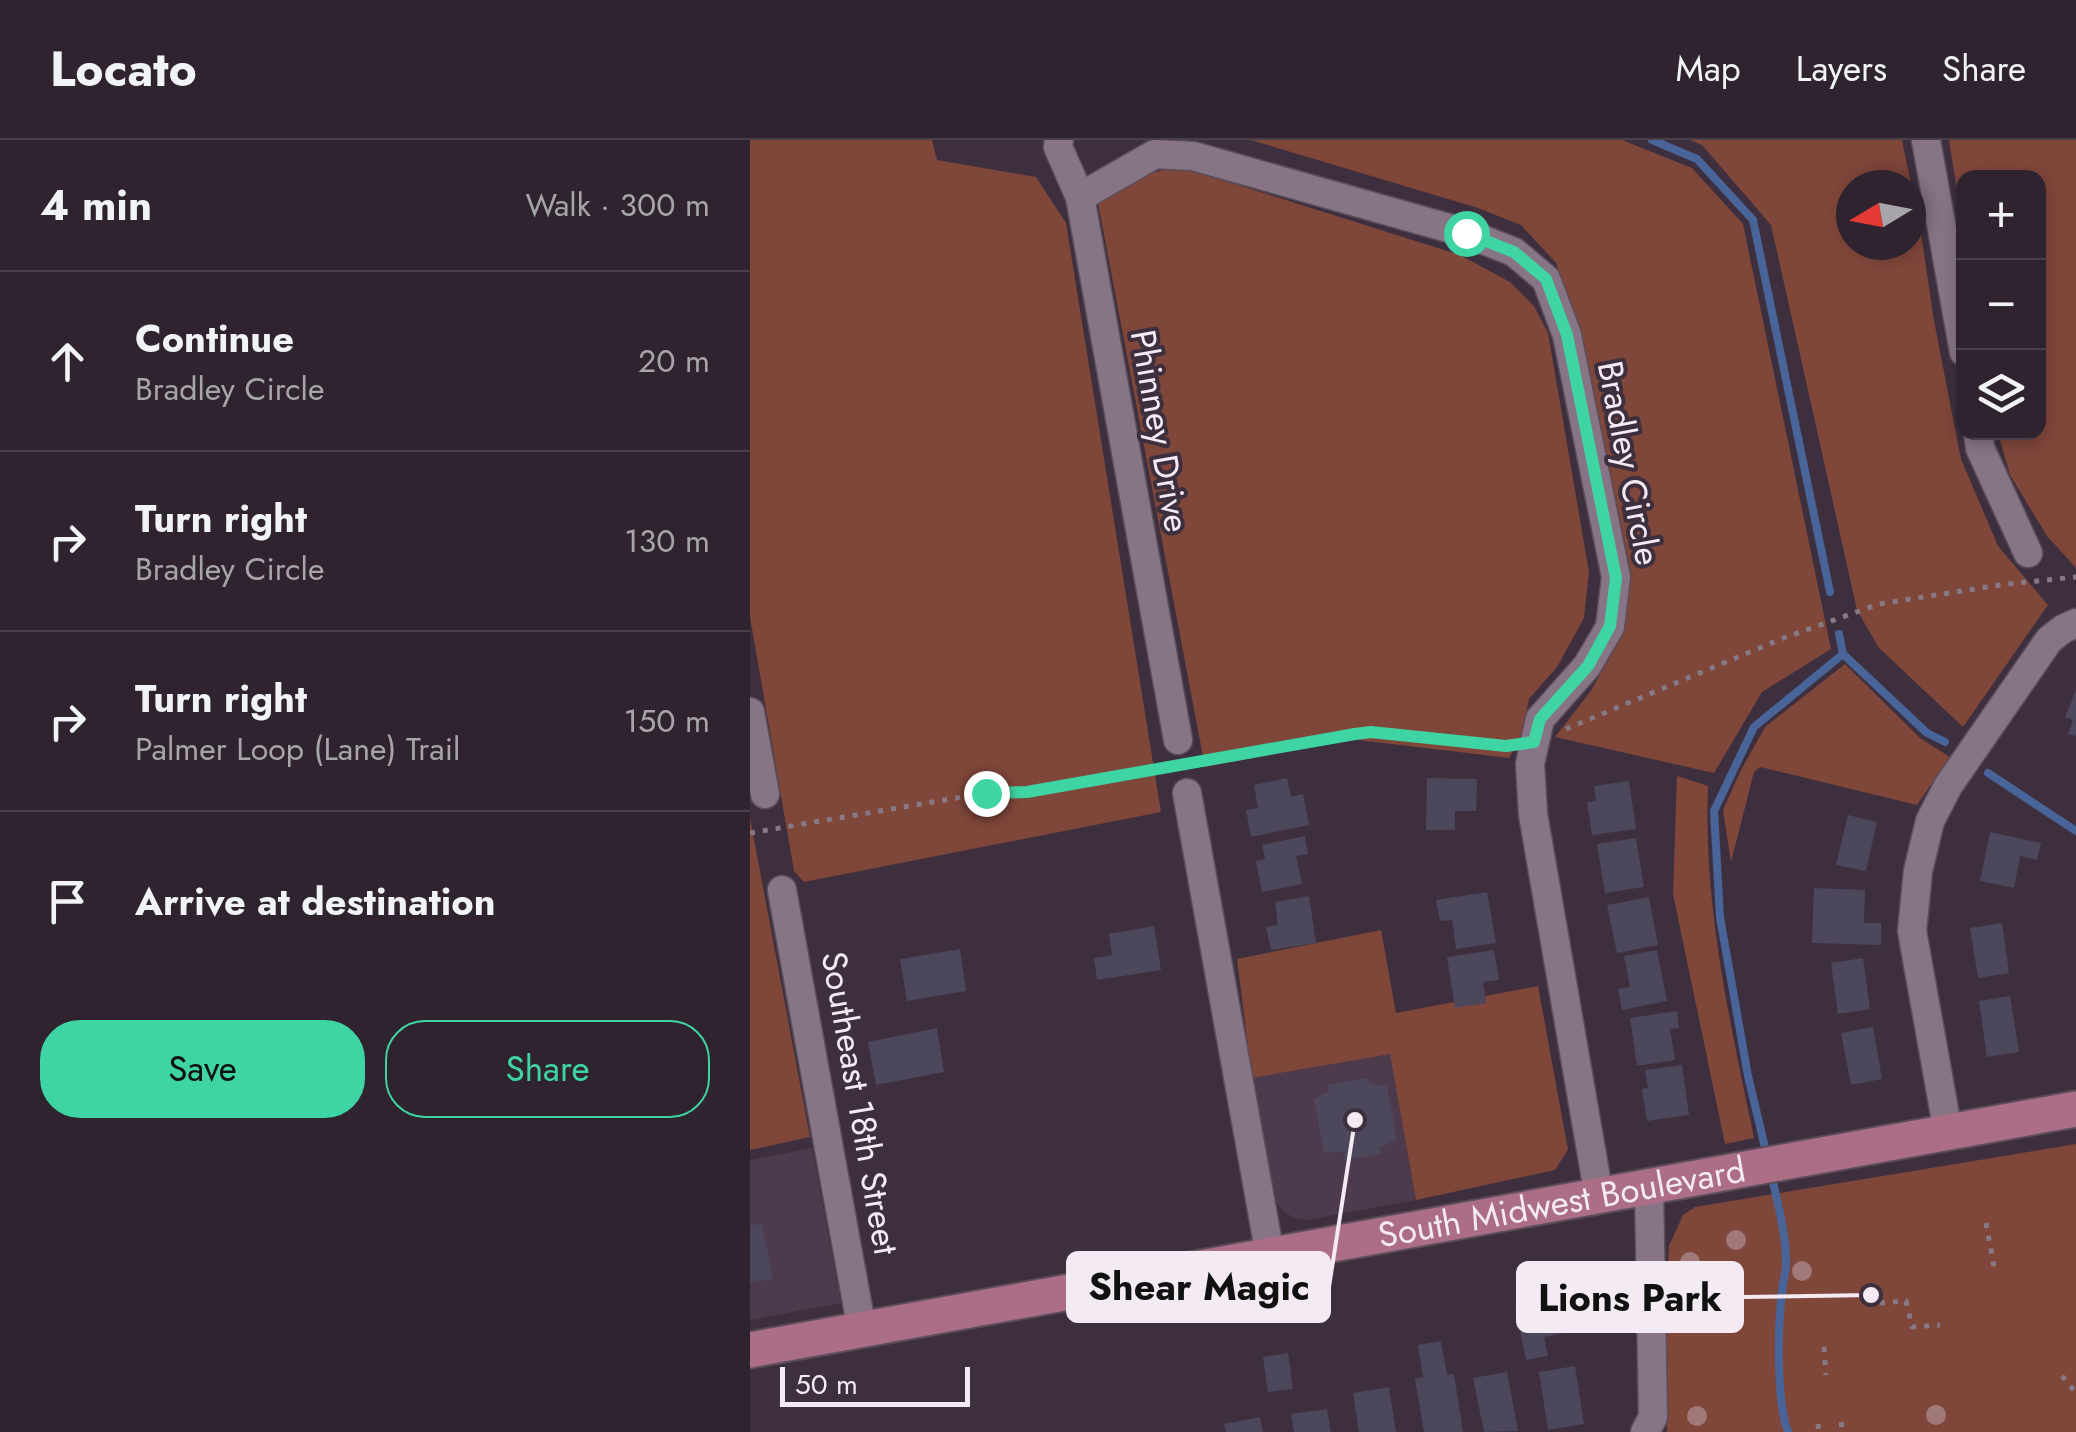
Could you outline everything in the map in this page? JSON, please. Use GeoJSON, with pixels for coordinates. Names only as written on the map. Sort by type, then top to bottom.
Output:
{"type":"FeatureCollection","features":[{"type":"Feature","properties":{"kind":"main road","name":"South Midwest Boulevard"},"geometry":{"type":"LineString","coordinates":[[750,1350],[2076,1109]]}},
{"type":"Feature","properties":{"kind":"street","name":"Phinney Drive"},"geometry":{"type":"LineString","coordinates":[[1059,140],[1058,147],[1080,197],[1178,740]]}},
{"type":"Feature","properties":{"kind":"street"},"geometry":{"type":"LineString","coordinates":[[1926,140],[1964,350]]}},
{"type":"Feature","properties":{"kind":"street","name":"Bradley Circle"},"geometry":{"type":"LineString","coordinates":[[1080,197],[1155,154],[1194,156],[1466,233],[1514,252],[1546,279],[1567,335],[1616,578],[1610,626],[1588,666],[1540,719],[1530,764],[1533,814],[1598,1196]]}},
{"type":"Feature","properties":{"kind":"street"},"geometry":{"type":"LineString","coordinates":[[1979,440],[2028,552]]}},
{"type":"Feature","properties":{"kind":"street"},"geometry":{"type":"LineString","coordinates":[[1948,1132],[1912,931],[1918,871],[1930,821],[1948,786],[2049,640],[2076,623]]}},
{"type":"Feature","properties":{"kind":"street"},"geometry":{"type":"LineString","coordinates":[[750,712],[764,794]]}},
{"type":"Feature","properties":{"kind":"street"},"geometry":{"type":"LineString","coordinates":[[1187,794],[1270,1255]]}},
{"type":"Feature","properties":{"kind":"street","name":"Southeast 18th Street"},"geometry":{"type":"LineString","coordinates":[[782,890],[862,1330]]}},
{"type":"Feature","properties":{"kind":"street"},"geometry":{"type":"LineString","coordinates":[[1645,1432],[1652,1418],[1649,1186]]}},
{"type":"Feature","properties":{"kind":"path"},"geometry":{"type":"LineString","coordinates":[[750,833],[986,793],[1027,792],[1371,732],[1506,746],[1534,742],[1781,638],[1880,604],[2076,577]]}},
{"type":"Feature","properties":{"kind":"path"},"geometry":{"type":"LineString","coordinates":[[1986,1223],[1996,1272]]}},
{"type":"Feature","properties":{"kind":"path"},"geometry":{"type":"LineString","coordinates":[[1880,1303],[1906,1300],[1912,1327],[1940,1325]]}},
{"type":"Feature","properties":{"kind":"path"},"geometry":{"type":"LineString","coordinates":[[1824,1346],[1826,1374]]}},
{"type":"Feature","properties":{"kind":"path"},"geometry":{"type":"LineString","coordinates":[[2062,1376],[2076,1393]]}},
{"type":"Feature","properties":{"kind":"path"},"geometry":{"type":"LineString","coordinates":[[1842,1422],[1842,1432]]}},
{"type":"Feature","properties":{"kind":"path"},"geometry":{"type":"LineString","coordinates":[[1818,1424],[1819,1432]]}},
{"type":"Feature","properties":{"kind":"shaded area"},"geometry":{"type":"Polygon","coordinates":[[[750,140],[932,140],[937,160],[1036,177],[1066,223],[1161,812],[804,882],[794,871],[750,617],[750,140]]]}},
{"type":"Feature","properties":{"kind":"shaded area"},"geometry":{"type":"Polygon","coordinates":[[[1251,140],[1622,140],[1692,168],[1743,224],[1831,649],[1762,692],[1714,773],[1555,737],[1590,692],[1624,633],[1631,573],[1578,323],[1556,263],[1521,225],[1478,208],[1251,140]]]}},
{"type":"Feature","properties":{"kind":"shaded area"},"geometry":{"type":"Polygon","coordinates":[[[1690,140],[1902,140],[1908,170],[1836,170],[1836,260],[1925,260],[1961,459],[1998,546],[2048,605],[1963,727],[1879,648],[1857,610],[1771,225],[1702,145],[1690,140]]]}},
{"type":"Feature","properties":{"kind":"shaded area"},"geometry":{"type":"Polygon","coordinates":[[[1949,140],[2076,140],[2076,568],[2047,536],[2010,475],[2000,440],[2046,440],[2046,170],[1956,170],[1956,184],[1949,140]]]}},
{"type":"Feature","properties":{"kind":"shaded area"},"geometry":{"type":"Polygon","coordinates":[[[1173,168],[1197,172],[1460,255],[1510,282],[1534,306],[1548,333],[1589,572],[1584,618],[1557,667],[1529,699],[1522,736],[1509,758],[1350,739],[1205,767],[1098,203],[1133,177],[1173,168]]]}},
{"type":"Feature","properties":{"kind":"shaded area"},"geometry":{"type":"Polygon","coordinates":[[[1845,664],[1920,738],[1950,757],[1917,805],[1760,767],[1754,772],[1731,862],[1723,810],[1765,727],[1845,664]]]}},
{"type":"Feature","properties":{"kind":"shaded area"},"geometry":{"type":"Polygon","coordinates":[[[1677,776],[1708,786],[1714,919],[1754,1138],[1725,1144],[1673,894],[1677,776]]]}},
{"type":"Feature","properties":{"kind":"shaded area"},"geometry":{"type":"Polygon","coordinates":[[[750,818],[810,1137],[750,1150],[750,818]]]}},
{"type":"Feature","properties":{"kind":"shaded area"},"geometry":{"type":"Polygon","coordinates":[[[1381,930],[1396,1013],[1538,986],[1568,1150],[1555,1170],[1416,1200],[1390,1054],[1252,1078],[1237,959],[1381,930]]]}},
{"type":"Feature","properties":{"kind":"shaded area"},"geometry":{"type":"Polygon","coordinates":[[[1390,1053],[1416,1200],[1307,1220],[1294,1218],[1274,1199],[1252,1078],[1390,1053]]]}},
{"type":"Feature","properties":{"kind":"shaded area"},"geometry":{"type":"Polygon","coordinates":[[[2076,1144],[2076,1432],[1667,1432],[1664,1345],[1669,1246],[1683,1215],[1695,1207],[2076,1144]]]}},
{"type":"Feature","properties":{"kind":"shaded area"},"geometry":{"type":"Polygon","coordinates":[[[812,1148],[841,1303],[750,1320],[750,1160],[812,1148]]]}},
{"type":"Feature","properties":{"kind":"building"},"geometry":{"type":"Polygon","coordinates":[[[2076,690],[2076,736],[2068,734],[2073,720],[2065,717],[2076,690]]]}},
{"type":"Feature","properties":{"kind":"building"},"geometry":{"type":"Polygon","coordinates":[[[1287,778],[1291,797],[1303,794],[1309,825],[1251,837],[1246,810],[1258,808],[1254,785],[1287,778]]]}},
{"type":"Feature","properties":{"kind":"building"},"geometry":{"type":"Polygon","coordinates":[[[1427,778],[1477,779],[1476,811],[1455,811],[1455,830],[1426,830],[1427,778]]]}},
{"type":"Feature","properties":{"kind":"building"},"geometry":{"type":"Polygon","coordinates":[[[1629,781],[1636,829],[1592,835],[1587,802],[1596,801],[1594,786],[1629,781]]]}},
{"type":"Feature","properties":{"kind":"building"},"geometry":{"type":"Polygon","coordinates":[[[1848,815],[1877,822],[1866,871],[1836,865],[1848,815]]]}},
{"type":"Feature","properties":{"kind":"building"},"geometry":{"type":"Polygon","coordinates":[[[1990,832],[2041,843],[2037,860],[2020,856],[2014,888],[1980,881],[1990,832]]]}},
{"type":"Feature","properties":{"kind":"building"},"geometry":{"type":"Polygon","coordinates":[[[1305,836],[1308,854],[1296,856],[1302,884],[1262,892],[1256,861],[1265,859],[1262,845],[1305,836]]]}},
{"type":"Feature","properties":{"kind":"building"},"geometry":{"type":"Polygon","coordinates":[[[1636,838],[1644,887],[1605,893],[1597,844],[1636,838]]]}},
{"type":"Feature","properties":{"kind":"building"},"geometry":{"type":"Polygon","coordinates":[[[1814,888],[1865,890],[1864,923],[1881,923],[1881,945],[1812,943],[1814,888]]]}},
{"type":"Feature","properties":{"kind":"building"},"geometry":{"type":"Polygon","coordinates":[[[1487,892],[1496,943],[1456,949],[1452,920],[1440,921],[1436,900],[1487,892]]]}},
{"type":"Feature","properties":{"kind":"building"},"geometry":{"type":"Polygon","coordinates":[[[1309,896],[1316,943],[1271,950],[1266,927],[1278,925],[1275,902],[1309,896]]]}},
{"type":"Feature","properties":{"kind":"building"},"geometry":{"type":"Polygon","coordinates":[[[1649,897],[1658,945],[1617,953],[1607,905],[1649,897]]]}},
{"type":"Feature","properties":{"kind":"building"},"geometry":{"type":"Polygon","coordinates":[[[2002,923],[2009,973],[1978,978],[1970,928],[2002,923]]]}},
{"type":"Feature","properties":{"kind":"building"},"geometry":{"type":"Polygon","coordinates":[[[1154,926],[1161,970],[1097,980],[1094,958],[1112,955],[1109,934],[1154,926]]]}},
{"type":"Feature","properties":{"kind":"building"},"geometry":{"type":"Polygon","coordinates":[[[960,949],[966,991],[907,1001],[900,959],[960,949]]]}},
{"type":"Feature","properties":{"kind":"building"},"geometry":{"type":"Polygon","coordinates":[[[1494,950],[1499,980],[1483,982],[1486,1003],[1455,1008],[1447,957],[1494,950]]]}},
{"type":"Feature","properties":{"kind":"building"},"geometry":{"type":"Polygon","coordinates":[[[1657,950],[1667,1001],[1622,1010],[1618,989],[1630,987],[1624,956],[1657,950]]]}},
{"type":"Feature","properties":{"kind":"building"},"geometry":{"type":"Polygon","coordinates":[[[1863,958],[1870,1009],[1838,1014],[1831,963],[1863,958]]]}},
{"type":"Feature","properties":{"kind":"building"},"geometry":{"type":"Polygon","coordinates":[[[2010,996],[2019,1052],[1987,1057],[1979,1001],[2010,996]]]}},
{"type":"Feature","properties":{"kind":"building"},"geometry":{"type":"Polygon","coordinates":[[[1677,1011],[1679,1028],[1670,1029],[1675,1060],[1637,1066],[1630,1018],[1677,1011]]]}},
{"type":"Feature","properties":{"kind":"building"},"geometry":{"type":"Polygon","coordinates":[[[1873,1027],[1882,1079],[1851,1085],[1841,1033],[1873,1027]]]}},
{"type":"Feature","properties":{"kind":"building"},"geometry":{"type":"Polygon","coordinates":[[[937,1028],[944,1072],[876,1085],[868,1042],[937,1028]]]}},
{"type":"Feature","properties":{"kind":"building"},"geometry":{"type":"Polygon","coordinates":[[[1682,1065],[1689,1115],[1647,1121],[1642,1089],[1648,1088],[1645,1070],[1682,1065]]]}},
{"type":"Feature","properties":{"kind":"building"},"geometry":{"type":"Polygon","coordinates":[[[1368,1078],[1369,1083],[1387,1086],[1397,1140],[1380,1147],[1381,1154],[1345,1160],[1344,1152],[1324,1153],[1314,1099],[1329,1091],[1328,1085],[1368,1078]]]}},
{"type":"Feature","properties":{"kind":"building"},"geometry":{"type":"Polygon","coordinates":[[[762,1223],[773,1279],[750,1283],[750,1226],[762,1223]]]}},
{"type":"Feature","properties":{"kind":"building"},"geometry":{"type":"Polygon","coordinates":[[[1563,1297],[1570,1332],[1544,1337],[1548,1356],[1526,1360],[1515,1307],[1563,1297]]]}},
{"type":"Feature","properties":{"kind":"building"},"geometry":{"type":"Polygon","coordinates":[[[1441,1341],[1447,1375],[1454,1374],[1463,1432],[1424,1432],[1415,1379],[1423,1377],[1418,1345],[1441,1341]]]}},
{"type":"Feature","properties":{"kind":"building"},"geometry":{"type":"Polygon","coordinates":[[[1288,1353],[1293,1389],[1268,1392],[1263,1357],[1288,1353]]]}},
{"type":"Feature","properties":{"kind":"building"},"geometry":{"type":"Polygon","coordinates":[[[1575,1366],[1584,1424],[1548,1430],[1539,1372],[1575,1366]]]}},
{"type":"Feature","properties":{"kind":"building"},"geometry":{"type":"Polygon","coordinates":[[[1507,1372],[1518,1431],[1484,1432],[1473,1378],[1507,1372]]]}},
{"type":"Feature","properties":{"kind":"building"},"geometry":{"type":"Polygon","coordinates":[[[1389,1387],[1396,1432],[1359,1432],[1353,1393],[1389,1387]]]}},
{"type":"Feature","properties":{"kind":"building"},"geometry":{"type":"Polygon","coordinates":[[[1327,1409],[1331,1432],[1294,1432],[1291,1414],[1327,1409]]]}},
{"type":"Feature","properties":{"kind":"building"},"geometry":{"type":"Polygon","coordinates":[[[1260,1417],[1263,1432],[1226,1432],[1224,1424],[1260,1417]]]}},
{"type":"Feature","properties":{"kind":"waterway"},"geometry":{"type":"LineString","coordinates":[[1652,140],[1697,159],[1753,220],[1830,592]]}},
{"type":"Feature","properties":{"kind":"waterway"},"geometry":{"type":"LineString","coordinates":[[1839,634],[1843,654],[1927,733],[1945,742]]}},
{"type":"Feature","properties":{"kind":"waterway"},"geometry":{"type":"LineString","coordinates":[[1767,1156],[1748,1076],[1720,917],[1714,811],[1754,727],[1843,654]]}},
{"type":"Feature","properties":{"kind":"waterway"},"geometry":{"type":"LineString","coordinates":[[1988,773],[2076,831]]}},
{"type":"Feature","properties":{"kind":"waterway"},"geometry":{"type":"LineString","coordinates":[[1771,1174],[1786,1256],[1779,1363],[1788,1432]]}},
{"type":"Feature","properties":{"kind":"place","name":"Shear Magic"},"geometry":{"type":"Point","coordinates":[1355,1120]}},
{"type":"Feature","properties":{"kind":"place","name":"Lions Park"},"geometry":{"type":"Point","coordinates":[1871,1295]}},
{"type":"Feature","properties":{"kind":"route"},"geometry":{"type":"LineString","coordinates":[[986,793],[1027,792],[1371,732],[1506,746],[1534,742],[1540,719],[1588,666],[1610,626],[1616,578],[1567,335],[1546,279],[1514,252],[1466,233]]}}]}
